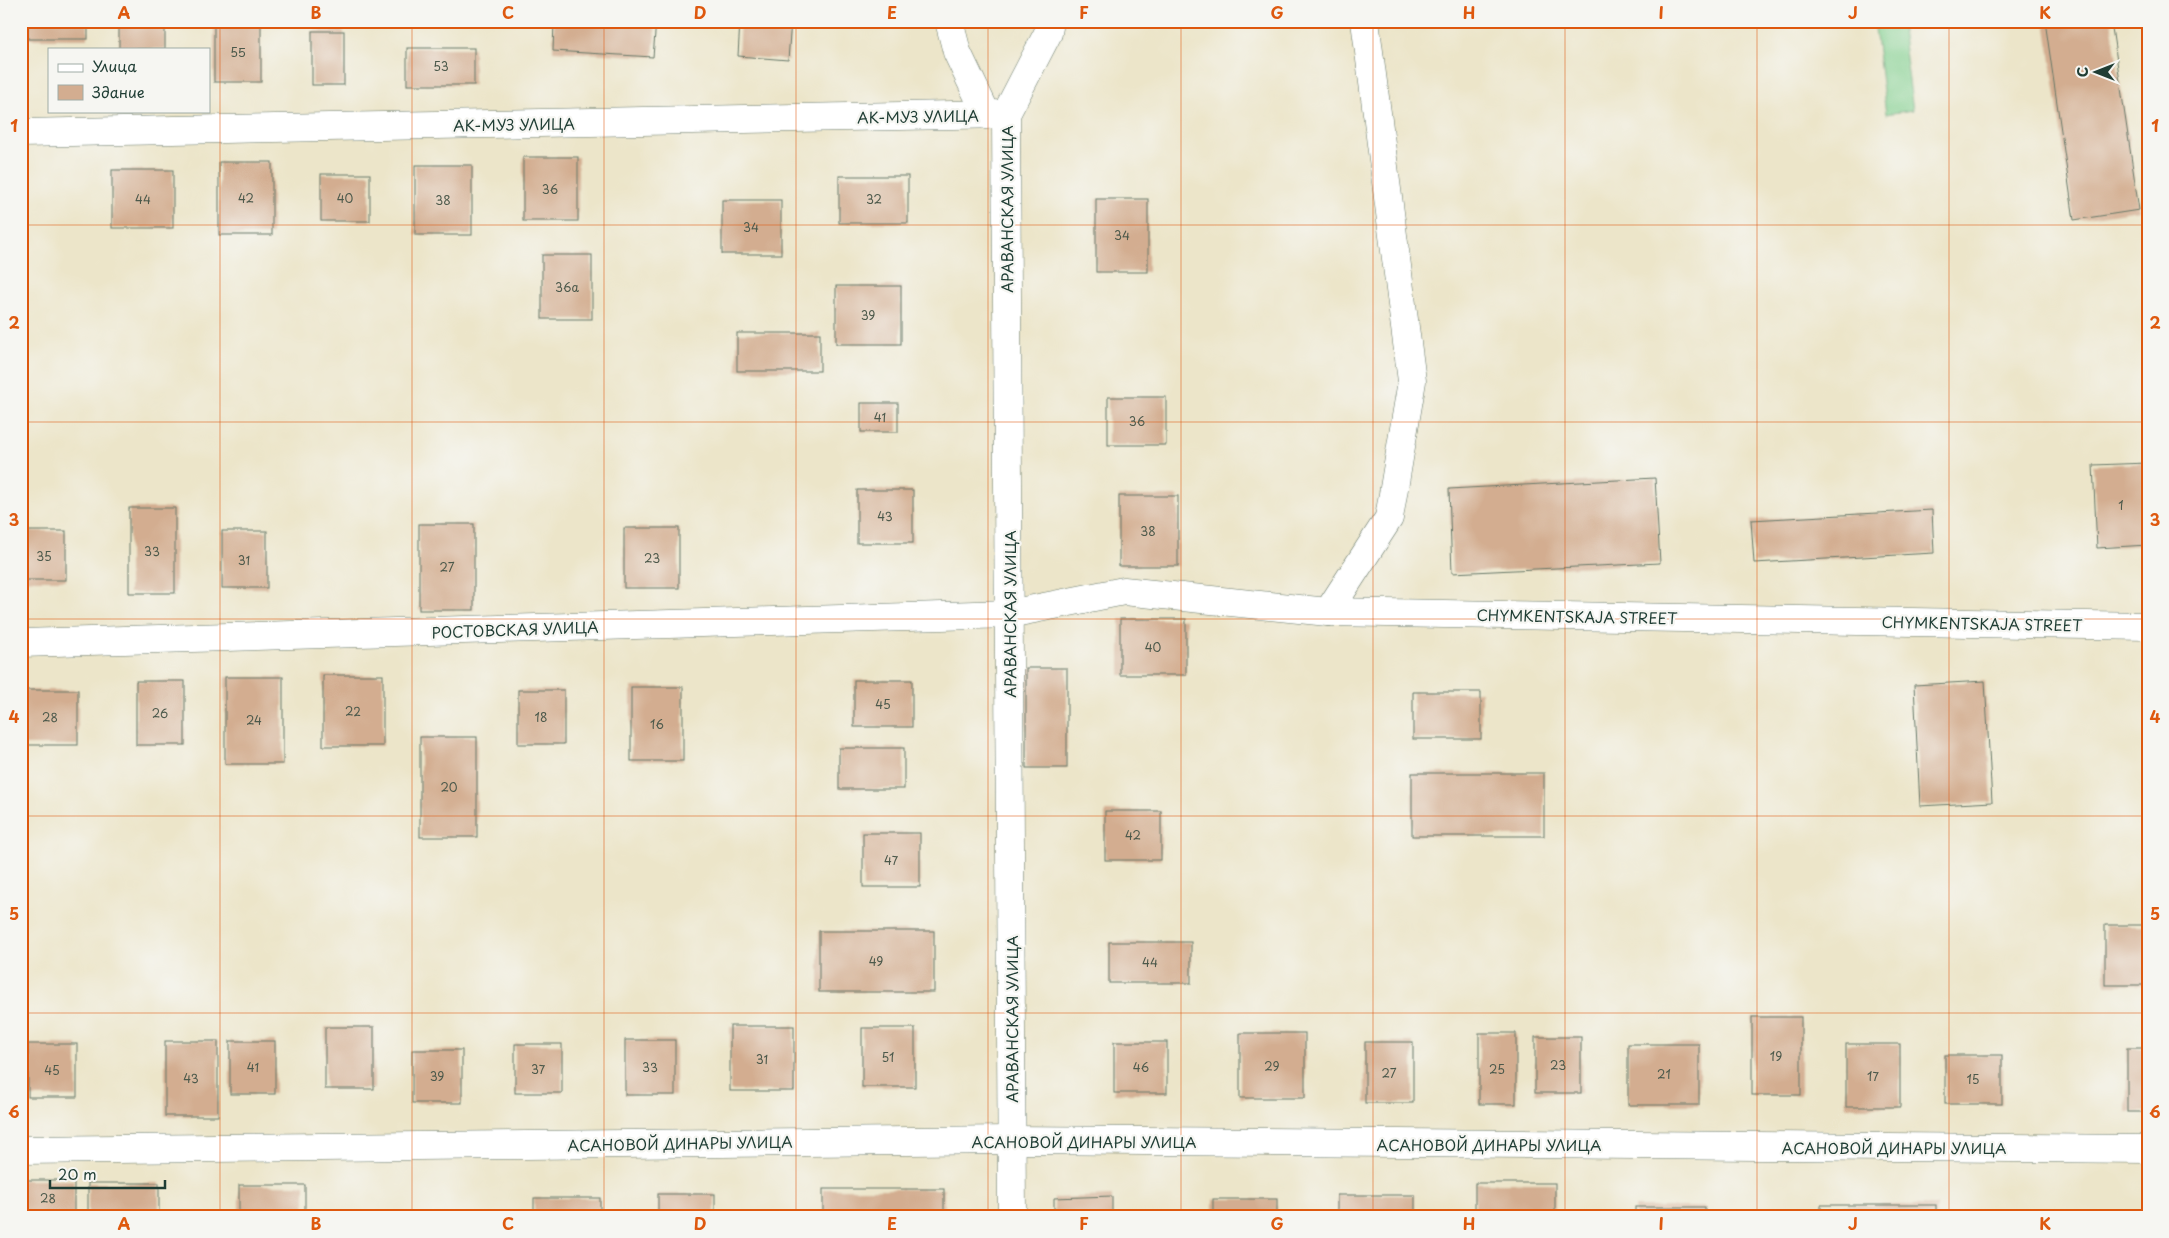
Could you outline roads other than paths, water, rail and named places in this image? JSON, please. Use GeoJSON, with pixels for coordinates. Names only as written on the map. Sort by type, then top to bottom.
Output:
{"type":"FeatureCollection","features":[{"type":"Feature","properties":{"kind":"street"},"geometry":{"type":"LineString","coordinates":[[949,21],[957,52],[996,115]]}},
{"type":"Feature","properties":{"kind":"street","name":"АРАВАНСКАЯ УЛИЦА"},"geometry":{"type":"LineString","coordinates":[[1012,1217],[1009,614],[996,115],[1048,33],[1050,21]]}},
{"type":"Feature","properties":{"kind":"street"},"geometry":{"type":"LineString","coordinates":[[1328,612],[1389,518],[1412,381],[1366,21]]}},
{"type":"Feature","properties":{"kind":"street","name":"АК-МУЗ УЛИЦА"},"geometry":{"type":"LineString","coordinates":[[21,134],[996,115]]}},
{"type":"Feature","properties":{"kind":"street","name":"CHYMKENTSKAJA STREET"},"geometry":{"type":"LineString","coordinates":[[1009,614],[1124,591],[1328,612],[2148,626]]}},
{"type":"Feature","properties":{"kind":"street","name":"РОСТОВСКАЯ УЛИЦА"},"geometry":{"type":"LineString","coordinates":[[21,644],[1009,614]]}},
{"type":"Feature","properties":{"kind":"street","name":"АСАНОВОЙ ДИНАРЫ УЛИЦА"},"geometry":{"type":"LineString","coordinates":[[21,1150],[1012,1140],[2148,1150]]}}]}
